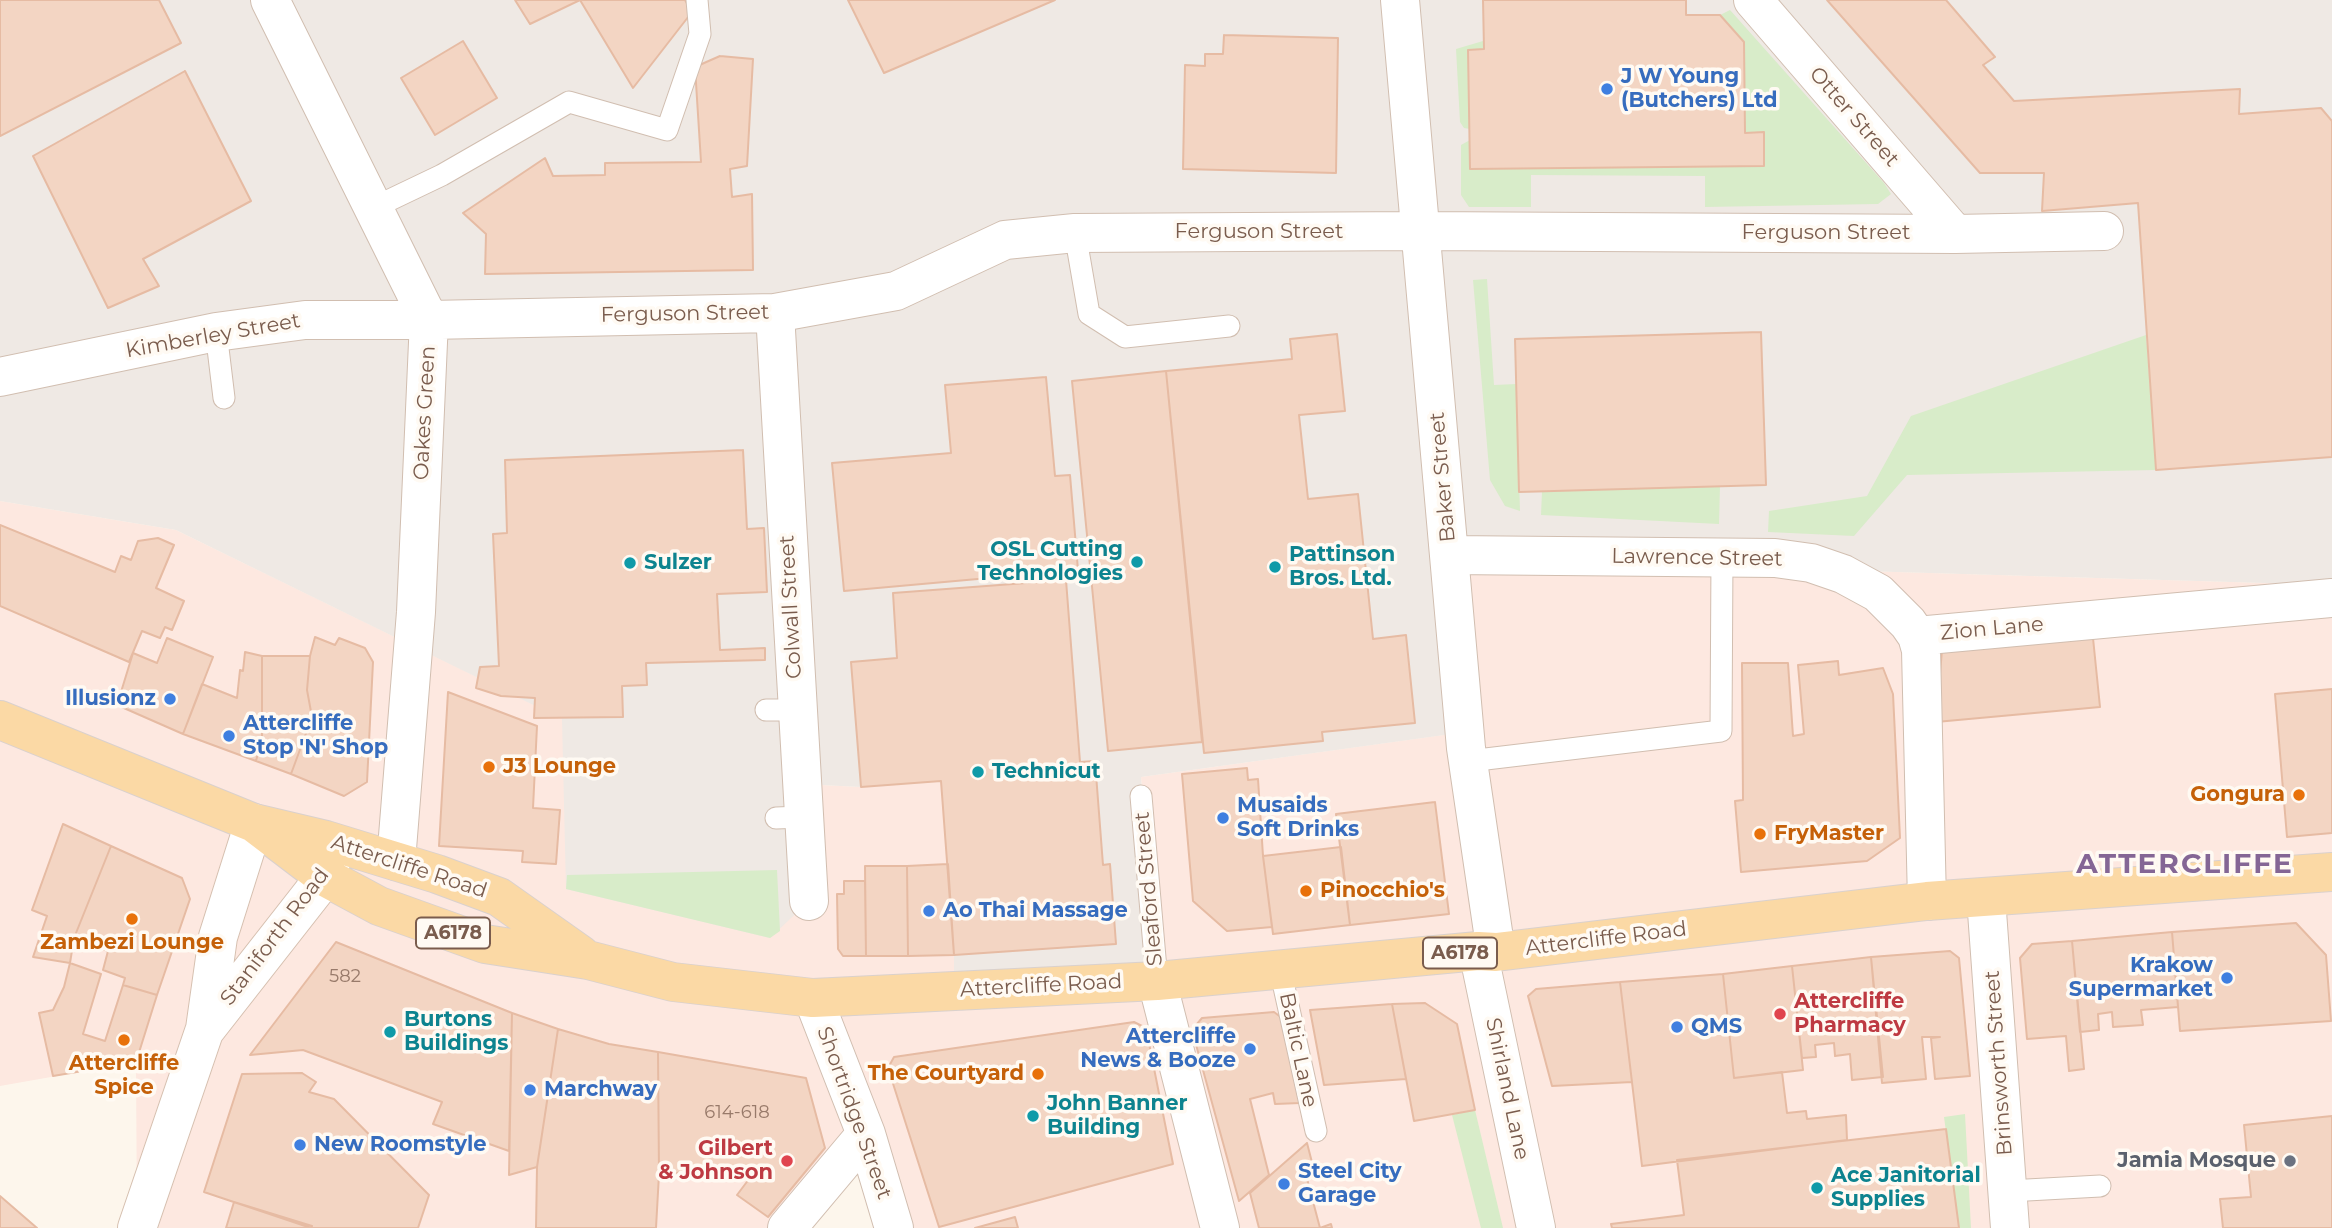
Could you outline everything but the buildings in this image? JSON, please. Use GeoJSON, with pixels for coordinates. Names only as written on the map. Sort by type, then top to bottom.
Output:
{"type":"FeatureCollection","features":[{"type":"Feature","properties":{"kind":"main road","name":"Attercliffe Road"},"geometry":{"type":"LineString","coordinates":[[0,720],[254,823],[326,840],[396,861],[499,897],[588,960]]}},
{"type":"Feature","properties":{"kind":"main road","name":"Attercliffe Road"},"geometry":{"type":"LineString","coordinates":[[254,823],[325,877],[379,906],[485,944],[588,960],[673,982],[813,998],[1157,981],[1487,951],[1927,901],[2332,872]]}},
{"type":"Feature","properties":{"kind":"street","name":"Oakes Green"},"geometry":{"type":"LineString","coordinates":[[270,0],[429,320],[416,612],[396,861]]}},
{"type":"Feature","properties":{"kind":"street","name":"Baker Street"},"geometry":{"type":"LineString","coordinates":[[1400,0],[1419,231],[1487,951]]}},
{"type":"Feature","properties":{"kind":"street","name":"Otter Street"},"geometry":{"type":"LineString","coordinates":[[1753,0],[1955,234]]}},
{"type":"Feature","properties":{"kind":"street","name":"Ferguson Street"},"geometry":{"type":"LineString","coordinates":[[429,320],[775,313],[896,291],[1005,240],[1074,233],[1419,231],[1955,234],[2104,231]]}},
{"type":"Feature","properties":{"kind":"street","name":"Colwall Street"},"geometry":{"type":"LineString","coordinates":[[775,313],[782,710],[789,817],[809,901]]}},
{"type":"Feature","properties":{"kind":"street","name":"Kimberley Street"},"geometry":{"type":"LineString","coordinates":[[0,377],[216,332],[305,320],[429,320]]}},
{"type":"Feature","properties":{"kind":"street","name":"Lawrence Street"},"geometry":{"type":"LineString","coordinates":[[1450,555],[1775,558],[1811,563],[1843,574],[1878,593],[1899,612],[1917,636]]}},
{"type":"Feature","properties":{"kind":"street","name":"Zion Lane"},"geometry":{"type":"LineString","coordinates":[[1927,901],[1921,650],[1917,636],[2332,598]]}},
{"type":"Feature","properties":{"kind":"street","name":"Staniforth Road"},"geometry":{"type":"LineString","coordinates":[[137,1228],[205,1029],[218,937],[254,823]]}},
{"type":"Feature","properties":{"kind":"street","name":"Staniforth Road"},"geometry":{"type":"LineString","coordinates":[[205,1029],[325,877],[331,862],[326,840]]}},
{"type":"Feature","properties":{"kind":"street","name":"Brinsworth Street"},"geometry":{"type":"LineString","coordinates":[[1986,898],[2009,1210]]}},
{"type":"Feature","properties":{"kind":"street","name":"Shirland Lane"},"geometry":{"type":"LineString","coordinates":[[1487,951],[1536,1228]]}},
{"type":"Feature","properties":{"kind":"street"},"geometry":{"type":"LineString","coordinates":[[1157,981],[1220,1228]]}},
{"type":"Feature","properties":{"kind":"street","name":"Shortridge Street"},"geometry":{"type":"LineString","coordinates":[[813,998],[866,1134],[894,1228]]}},
{"type":"Feature","properties":{"kind":"street"},"geometry":{"type":"LineString","coordinates":[[787,1228],[866,1134]]}},
{"type":"Feature","properties":{"kind":"lane"},"geometry":{"type":"LineString","coordinates":[[373,208],[442,175],[569,102],[667,130],[701,34],[697,0]]}},
{"type":"Feature","properties":{"kind":"lane"},"geometry":{"type":"LineString","coordinates":[[1074,233],[1089,314],[1125,337],[1229,326]]}},
{"type":"Feature","properties":{"kind":"lane"},"geometry":{"type":"LineString","coordinates":[[216,332],[224,398]]}},
{"type":"Feature","properties":{"kind":"lane"},"geometry":{"type":"LineString","coordinates":[[1469,761],[1721,730],[1722,557]]}},
{"type":"Feature","properties":{"kind":"lane","name":"Sleaford Street"},"geometry":{"type":"LineString","coordinates":[[1141,796],[1157,981]]}},
{"type":"Feature","properties":{"kind":"lane","name":"Baltic Lane"},"geometry":{"type":"LineString","coordinates":[[1280,970],[1316,1131]]}},
{"type":"Feature","properties":{"kind":"lane"},"geometry":{"type":"LineString","coordinates":[[2009,1210],[2100,1186]]}},
{"type":"Feature","properties":{"kind":"shaded area"},"geometry":{"type":"Polygon","coordinates":[[[0,0],[2332,0],[2332,585],[1461,559],[1466,732],[1141,777],[1157,981],[954,991],[954,955],[941,781],[861,787],[801,784],[809,901],[770,938],[566,889],[562,719],[176,530],[0,501],[0,0]]]}},
{"type":"Feature","properties":{"kind":"shaded area"},"geometry":{"type":"Polygon","coordinates":[[[0,501],[176,530],[563,719],[567,889],[800,784],[861,787],[941,781],[954,955],[954,990],[1157,981],[1141,777],[1465,732],[1460,559],[2332,585],[2332,1228],[894,1228],[866,1135],[787,1228],[137,1228],[136,1062],[0,1086],[0,501]]]}},
{"type":"Feature","properties":{"kind":"green space"},"geometry":{"type":"Polygon","coordinates":[[[1730,10],[1891,194],[1878,204],[1705,207],[1705,176],[1531,175],[1531,207],[1469,207],[1461,195],[1461,145],[1470,140],[1471,169],[1764,166],[1764,133],[1745,133],[1744,42],[1720,15],[1730,10]]]}},
{"type":"Feature","properties":{"kind":"green space"},"geometry":{"type":"Polygon","coordinates":[[[1483,41],[1484,49],[1468,50],[1470,129],[1464,128],[1460,122],[1456,49],[1483,41]]]}},
{"type":"Feature","properties":{"kind":"green space"},"geometry":{"type":"Polygon","coordinates":[[[1487,279],[1494,385],[1516,384],[1520,511],[1505,506],[1490,480],[1473,280],[1487,279]]]}},
{"type":"Feature","properties":{"kind":"green space"},"geometry":{"type":"Polygon","coordinates":[[[2146,335],[2156,470],[1907,475],[1854,536],[1768,532],[1769,511],[1867,496],[1911,416],[2146,335]]]}},
{"type":"Feature","properties":{"kind":"green space"},"geometry":{"type":"Polygon","coordinates":[[[1720,486],[1719,524],[1541,515],[1542,491],[1720,486]]]}},
{"type":"Feature","properties":{"kind":"green space"},"geometry":{"type":"Polygon","coordinates":[[[777,870],[780,931],[770,938],[566,889],[567,875],[777,870]]]}},
{"type":"Feature","properties":{"kind":"green space"},"geometry":{"type":"Polygon","coordinates":[[[1475,1110],[1503,1228],[1481,1228],[1452,1115],[1475,1110]]]}},
{"type":"Feature","properties":{"kind":"green space"},"geometry":{"type":"Polygon","coordinates":[[[1965,1114],[1971,1228],[1959,1228],[1944,1117],[1965,1114]]]}},
{"type":"Feature","properties":{"kind":"place","name":"J W Young (Butchers) Ltd"},"geometry":{"type":"Point","coordinates":[1607,89]}},
{"type":"Feature","properties":{"kind":"place","name":"OSL Cutting Technologies"},"geometry":{"type":"Point","coordinates":[1137,562]}},
{"type":"Feature","properties":{"kind":"place","name":"Sulzer"},"geometry":{"type":"Point","coordinates":[630,563]}},
{"type":"Feature","properties":{"kind":"place","name":"Pattinson Bros. Ltd."},"geometry":{"type":"Point","coordinates":[1275,567]}},
{"type":"Feature","properties":{"kind":"place","name":"Illusionz"},"geometry":{"type":"Point","coordinates":[170,699]}},
{"type":"Feature","properties":{"kind":"place","name":"Attercliffe Stop 'N' Shop"},"geometry":{"type":"Point","coordinates":[229,736]}},
{"type":"Feature","properties":{"kind":"place","name":"J3 Lounge"},"geometry":{"type":"Point","coordinates":[489,767]}},
{"type":"Feature","properties":{"kind":"place","name":"Technicut"},"geometry":{"type":"Point","coordinates":[978,772]}},
{"type":"Feature","properties":{"kind":"place","name":"Gongura"},"geometry":{"type":"Point","coordinates":[2299,795]}},
{"type":"Feature","properties":{"kind":"place","name":"Musaids Soft Drinks"},"geometry":{"type":"Point","coordinates":[1223,818]}},
{"type":"Feature","properties":{"kind":"place","name":"FryMaster"},"geometry":{"type":"Point","coordinates":[1760,834]}},
{"type":"Feature","properties":{"kind":"place","name":"Pinocchio's"},"geometry":{"type":"Point","coordinates":[1306,891]}},
{"type":"Feature","properties":{"kind":"place","name":"Ao Thai Massage"},"geometry":{"type":"Point","coordinates":[929,911]}},
{"type":"Feature","properties":{"kind":"place","name":"Zambezi Lounge"},"geometry":{"type":"Point","coordinates":[132,919]}},
{"type":"Feature","properties":{"kind":"place","name":"Krakow Supermarket"},"geometry":{"type":"Point","coordinates":[2227,978]}},
{"type":"Feature","properties":{"kind":"place","name":"Attercliffe Pharmacy"},"geometry":{"type":"Point","coordinates":[1780,1014]}},
{"type":"Feature","properties":{"kind":"place","name":"QMS"},"geometry":{"type":"Point","coordinates":[1677,1027]}},
{"type":"Feature","properties":{"kind":"place","name":"Burtons Buildings"},"geometry":{"type":"Point","coordinates":[390,1032]}},
{"type":"Feature","properties":{"kind":"place","name":"Attercliffe Spice"},"geometry":{"type":"Point","coordinates":[124,1040]}},
{"type":"Feature","properties":{"kind":"place","name":"Attercliffe News & Booze"},"geometry":{"type":"Point","coordinates":[1250,1049]}},
{"type":"Feature","properties":{"kind":"place","name":"The Courtyard"},"geometry":{"type":"Point","coordinates":[1038,1074]}},
{"type":"Feature","properties":{"kind":"place","name":"Marchway"},"geometry":{"type":"Point","coordinates":[530,1090]}},
{"type":"Feature","properties":{"kind":"place","name":"John Banner Building"},"geometry":{"type":"Point","coordinates":[1033,1116]}},
{"type":"Feature","properties":{"kind":"place","name":"New Roomstyle"},"geometry":{"type":"Point","coordinates":[300,1145]}},
{"type":"Feature","properties":{"kind":"place","name":"Gilbert & Johnson"},"geometry":{"type":"Point","coordinates":[787,1161]}},
{"type":"Feature","properties":{"kind":"place","name":"Jamia Mosque"},"geometry":{"type":"Point","coordinates":[2290,1161]}},
{"type":"Feature","properties":{"kind":"place","name":"Steel City Garage"},"geometry":{"type":"Point","coordinates":[1284,1184]}},
{"type":"Feature","properties":{"kind":"place","name":"Ace Janitorial Supplies"},"geometry":{"type":"Point","coordinates":[1817,1188]}},
{"type":"Feature","properties":{"kind":"district","name":"ATTERCLIFFE"},"geometry":{"type":"Point","coordinates":[2185,865]}}]}
